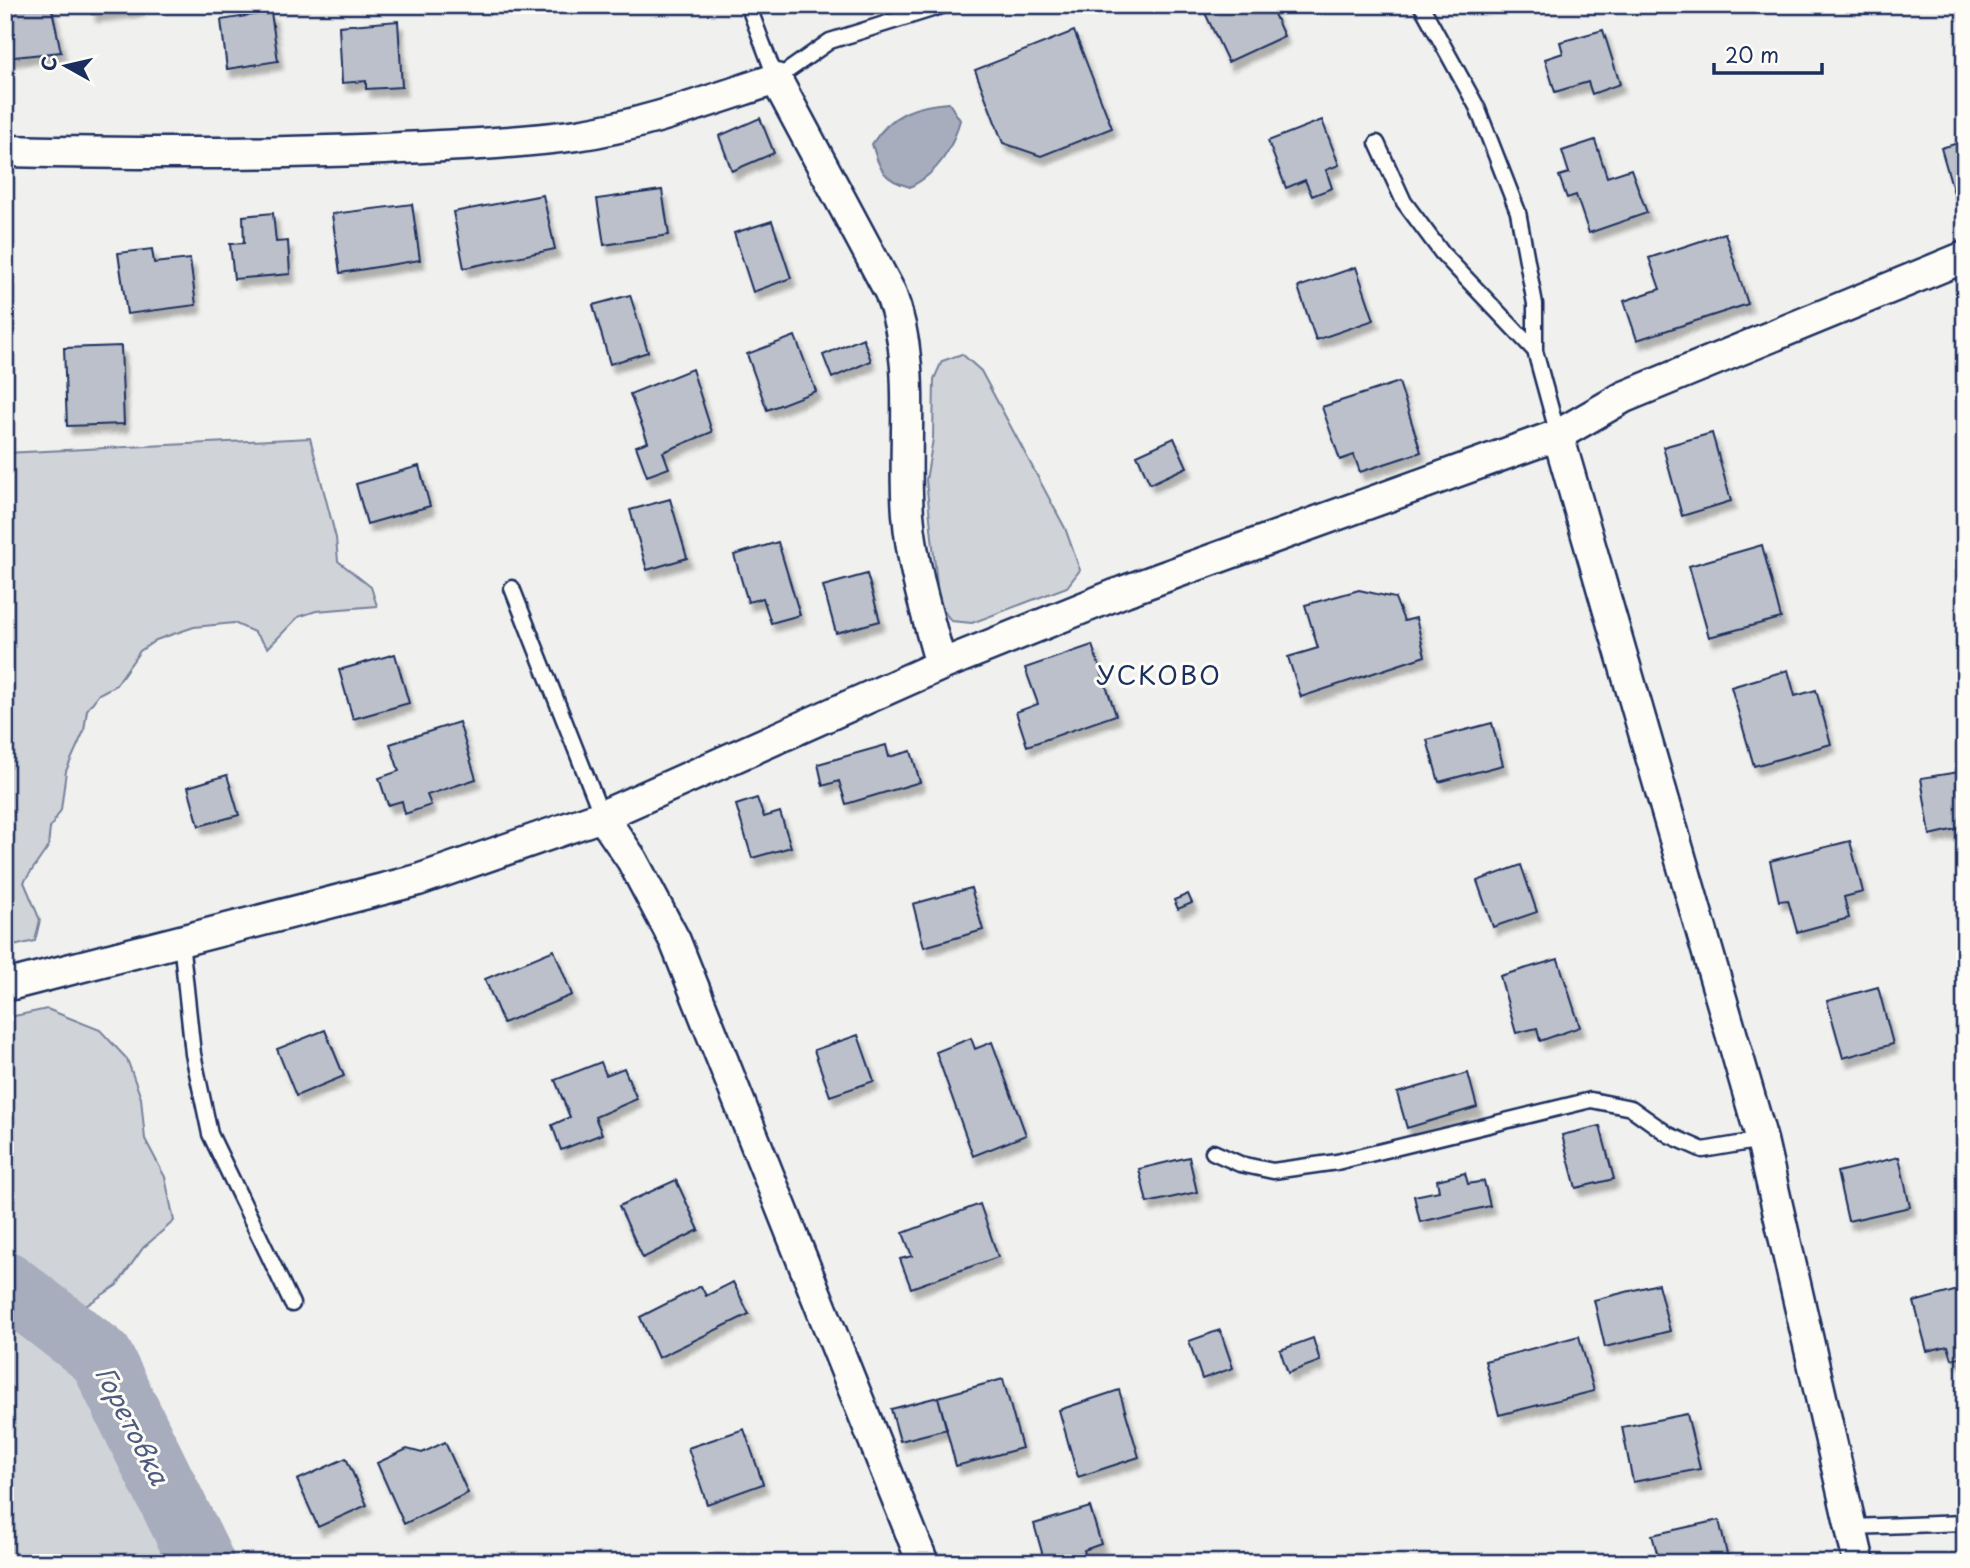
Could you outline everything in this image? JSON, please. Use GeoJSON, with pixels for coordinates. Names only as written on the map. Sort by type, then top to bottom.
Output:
{"type":"FeatureCollection","features":[{"type":"Feature","properties":{"kind":"street"},"geometry":{"type":"LineString","coordinates":[[5,151],[122,154],[346,151],[578,135],[688,108],[776,79],[890,292],[899,316],[906,351],[908,381],[908,512],[915,570],[941,665]]}},
{"type":"Feature","properties":{"kind":"street"},"geometry":{"type":"LineString","coordinates":[[5,986],[418,880],[602,816],[941,665],[1125,590],[1558,435],[1624,397],[1965,257]]}},
{"type":"Feature","properties":{"kind":"street"},"geometry":{"type":"LineString","coordinates":[[1558,435],[1762,1140],[1853,1527],[1859,1563]]}},
{"type":"Feature","properties":{"kind":"street"},"geometry":{"type":"LineString","coordinates":[[602,816],[632,860],[692,978],[923,1563]]}},
{"type":"Feature","properties":{"kind":"lane"},"geometry":{"type":"LineString","coordinates":[[748,5],[776,79],[830,41],[915,17],[945,5]]}},
{"type":"Feature","properties":{"kind":"lane"},"geometry":{"type":"LineString","coordinates":[[1421,5],[1477,107],[1518,212],[1535,304],[1535,351],[1558,435]]}},
{"type":"Feature","properties":{"kind":"lane"},"geometry":{"type":"LineString","coordinates":[[1377,143],[1404,202],[1442,253],[1535,351]]}},
{"type":"Feature","properties":{"kind":"lane"},"geometry":{"type":"LineString","coordinates":[[512,588],[602,816]]}},
{"type":"Feature","properties":{"kind":"lane"},"geometry":{"type":"LineString","coordinates":[[181,941],[193,1054],[211,1134],[292,1304]]}},
{"type":"Feature","properties":{"kind":"lane"},"geometry":{"type":"LineString","coordinates":[[1213,1152],[1240,1164],[1273,1171],[1337,1162],[1591,1100],[1631,1108],[1669,1135],[1703,1150],[1762,1140]]}},
{"type":"Feature","properties":{"kind":"lane"},"geometry":{"type":"LineString","coordinates":[[1853,1527],[1965,1523]]}},
{"type":"Feature","properties":{"kind":"shaded area"},"geometry":{"type":"Polygon","coordinates":[[[962,354],[981,371],[1065,528],[1080,570],[1067,587],[972,623],[951,621],[939,604],[926,480],[933,439],[934,379],[942,361],[962,354]]]}},
{"type":"Feature","properties":{"kind":"shaded area"},"geometry":{"type":"Polygon","coordinates":[[[310,438],[336,538],[338,561],[371,587],[377,606],[316,611],[298,617],[268,648],[254,632],[234,623],[194,627],[156,640],[140,651],[116,685],[99,694],[87,710],[84,731],[66,771],[61,810],[50,828],[48,847],[24,882],[40,920],[35,941],[5,948],[5,453],[310,438]]]}},
{"type":"Feature","properties":{"kind":"shaded area"},"geometry":{"type":"Polygon","coordinates":[[[47,1009],[100,1030],[127,1059],[141,1098],[145,1139],[165,1177],[174,1221],[143,1248],[117,1285],[81,1309],[42,1293],[5,1253],[5,1018],[47,1009]]]}},
{"type":"Feature","properties":{"kind":"shaded area"},"geometry":{"type":"Polygon","coordinates":[[[5,1307],[55,1346],[133,1457],[182,1563],[5,1563],[5,1307]]]}},
{"type":"Feature","properties":{"kind":"water"},"geometry":{"type":"Polygon","coordinates":[[[949,103],[960,120],[948,151],[936,168],[910,187],[888,177],[880,167],[872,144],[879,134],[905,113],[925,106],[949,103]]]}},
{"type":"Feature","properties":{"kind":"building"},"geometry":{"type":"Polygon","coordinates":[[[5,5],[51,5],[61,52],[5,58],[5,5]]]}},
{"type":"Feature","properties":{"kind":"building"},"geometry":{"type":"Polygon","coordinates":[[[91,5],[139,5],[140,8],[92,14],[91,5]]]}},
{"type":"Feature","properties":{"kind":"building"},"geometry":{"type":"Polygon","coordinates":[[[1221,5],[1270,5],[1284,36],[1228,62],[1205,13],[1221,5]]]}},
{"type":"Feature","properties":{"kind":"building"},"geometry":{"type":"Polygon","coordinates":[[[271,12],[278,61],[227,69],[221,20],[271,12]]]}},
{"type":"Feature","properties":{"kind":"building"},"geometry":{"type":"Polygon","coordinates":[[[398,21],[402,87],[366,89],[366,81],[342,83],[339,26],[398,21]]]}},
{"type":"Feature","properties":{"kind":"building"},"geometry":{"type":"Polygon","coordinates":[[[1603,30],[1620,84],[1592,94],[1588,82],[1555,92],[1545,59],[1563,53],[1560,42],[1603,30]]]}},
{"type":"Feature","properties":{"kind":"building"},"geometry":{"type":"Polygon","coordinates":[[[1074,31],[1112,128],[1041,156],[1003,143],[975,70],[1074,31]]]}},
{"type":"Feature","properties":{"kind":"building"},"geometry":{"type":"Polygon","coordinates":[[[760,118],[774,153],[732,171],[719,136],[760,118]]]}},
{"type":"Feature","properties":{"kind":"building"},"geometry":{"type":"Polygon","coordinates":[[[1322,120],[1339,165],[1326,170],[1332,188],[1312,196],[1305,180],[1286,188],[1268,141],[1322,120]]]}},
{"type":"Feature","properties":{"kind":"building"},"geometry":{"type":"Polygon","coordinates":[[[1595,140],[1607,177],[1631,169],[1647,213],[1589,233],[1576,195],[1567,198],[1559,176],[1569,173],[1562,151],[1595,140]]]}},
{"type":"Feature","properties":{"kind":"building"},"geometry":{"type":"Polygon","coordinates":[[[1965,141],[1965,197],[1956,200],[1941,148],[1965,141]]]}},
{"type":"Feature","properties":{"kind":"building"},"geometry":{"type":"Polygon","coordinates":[[[662,190],[669,235],[604,245],[597,199],[662,190]]]}},
{"type":"Feature","properties":{"kind":"building"},"geometry":{"type":"Polygon","coordinates":[[[543,195],[555,249],[464,268],[453,212],[543,195]]]}},
{"type":"Feature","properties":{"kind":"building"},"geometry":{"type":"Polygon","coordinates":[[[412,204],[420,260],[340,273],[332,214],[412,204]]]}},
{"type":"Feature","properties":{"kind":"building"},"geometry":{"type":"Polygon","coordinates":[[[273,213],[276,242],[288,241],[290,274],[234,279],[230,244],[244,243],[243,216],[273,213]]]}},
{"type":"Feature","properties":{"kind":"building"},"geometry":{"type":"Polygon","coordinates":[[[772,221],[791,278],[753,292],[734,233],[772,221]]]}},
{"type":"Feature","properties":{"kind":"building"},"geometry":{"type":"Polygon","coordinates":[[[1725,233],[1748,304],[1637,340],[1624,301],[1660,289],[1649,258],[1725,233]]]}},
{"type":"Feature","properties":{"kind":"building"},"geometry":{"type":"Polygon","coordinates":[[[152,249],[154,263],[190,259],[196,305],[127,314],[118,253],[152,249]]]}},
{"type":"Feature","properties":{"kind":"building"},"geometry":{"type":"Polygon","coordinates":[[[1356,267],[1374,320],[1316,340],[1298,287],[1356,267]]]}},
{"type":"Feature","properties":{"kind":"building"},"geometry":{"type":"Polygon","coordinates":[[[630,295],[648,352],[610,364],[593,305],[630,295]]]}},
{"type":"Feature","properties":{"kind":"building"},"geometry":{"type":"Polygon","coordinates":[[[795,336],[816,391],[767,410],[747,354],[795,336]]]}},
{"type":"Feature","properties":{"kind":"building"},"geometry":{"type":"Polygon","coordinates":[[[863,338],[871,361],[832,378],[823,355],[863,338]]]}},
{"type":"Feature","properties":{"kind":"building"},"geometry":{"type":"Polygon","coordinates":[[[121,346],[124,424],[67,426],[64,348],[121,346]]]}},
{"type":"Feature","properties":{"kind":"building"},"geometry":{"type":"Polygon","coordinates":[[[692,369],[712,432],[663,452],[669,468],[647,476],[636,446],[648,442],[630,394],[692,369]]]}},
{"type":"Feature","properties":{"kind":"building"},"geometry":{"type":"Polygon","coordinates":[[[1399,382],[1421,452],[1360,472],[1354,455],[1340,460],[1322,407],[1399,382]]]}},
{"type":"Feature","properties":{"kind":"building"},"geometry":{"type":"Polygon","coordinates":[[[1712,433],[1731,501],[1682,516],[1663,447],[1712,433]]]}},
{"type":"Feature","properties":{"kind":"building"},"geometry":{"type":"Polygon","coordinates":[[[1174,438],[1187,467],[1150,484],[1137,455],[1174,438]]]}},
{"type":"Feature","properties":{"kind":"building"},"geometry":{"type":"Polygon","coordinates":[[[419,466],[430,506],[367,524],[356,484],[419,466]]]}},
{"type":"Feature","properties":{"kind":"building"},"geometry":{"type":"Polygon","coordinates":[[[670,499],[687,558],[647,570],[630,510],[670,499]]]}},
{"type":"Feature","properties":{"kind":"building"},"geometry":{"type":"Polygon","coordinates":[[[778,542],[800,615],[771,623],[763,598],[748,602],[734,555],[778,542]]]}},
{"type":"Feature","properties":{"kind":"building"},"geometry":{"type":"Polygon","coordinates":[[[1762,545],[1781,618],[1709,637],[1689,566],[1762,545]]]}},
{"type":"Feature","properties":{"kind":"building"},"geometry":{"type":"Polygon","coordinates":[[[867,574],[880,621],[836,633],[823,586],[867,574]]]}},
{"type":"Feature","properties":{"kind":"building"},"geometry":{"type":"Polygon","coordinates":[[[1359,590],[1395,598],[1404,621],[1416,618],[1425,656],[1301,697],[1288,657],[1318,648],[1305,605],[1359,590]]]}},
{"type":"Feature","properties":{"kind":"building"},"geometry":{"type":"Polygon","coordinates":[[[1092,645],[1116,715],[1027,746],[1016,712],[1038,704],[1025,668],[1092,645]]]}},
{"type":"Feature","properties":{"kind":"building"},"geometry":{"type":"Polygon","coordinates":[[[395,654],[409,703],[353,719],[339,670],[395,654]]]}},
{"type":"Feature","properties":{"kind":"building"},"geometry":{"type":"Polygon","coordinates":[[[1788,670],[1795,696],[1816,690],[1831,744],[1754,766],[1731,687],[1788,670]]]}},
{"type":"Feature","properties":{"kind":"building"},"geometry":{"type":"Polygon","coordinates":[[[459,722],[476,779],[427,795],[431,805],[405,814],[402,801],[388,805],[379,778],[399,771],[390,744],[459,722]]]}},
{"type":"Feature","properties":{"kind":"building"},"geometry":{"type":"Polygon","coordinates":[[[1492,723],[1503,765],[1439,782],[1427,740],[1492,723]]]}},
{"type":"Feature","properties":{"kind":"building"},"geometry":{"type":"Polygon","coordinates":[[[886,745],[889,757],[911,751],[920,782],[846,804],[839,781],[823,786],[818,764],[886,745]]]}},
{"type":"Feature","properties":{"kind":"building"},"geometry":{"type":"Polygon","coordinates":[[[1965,771],[1965,827],[1930,835],[1921,778],[1965,771]]]}},
{"type":"Feature","properties":{"kind":"building"},"geometry":{"type":"Polygon","coordinates":[[[227,775],[239,815],[199,826],[188,787],[227,775]]]}},
{"type":"Feature","properties":{"kind":"building"},"geometry":{"type":"Polygon","coordinates":[[[757,798],[764,817],[780,812],[791,847],[752,858],[736,805],[757,798]]]}},
{"type":"Feature","properties":{"kind":"building"},"geometry":{"type":"Polygon","coordinates":[[[1850,841],[1863,892],[1844,897],[1849,918],[1797,932],[1788,900],[1779,901],[1770,861],[1850,841]]]}},
{"type":"Feature","properties":{"kind":"building"},"geometry":{"type":"Polygon","coordinates":[[[1521,865],[1537,912],[1493,927],[1477,881],[1521,865]]]}},
{"type":"Feature","properties":{"kind":"building"},"geometry":{"type":"Polygon","coordinates":[[[971,888],[983,930],[924,947],[913,904],[971,888]]]}},
{"type":"Feature","properties":{"kind":"building"},"geometry":{"type":"Polygon","coordinates":[[[1188,894],[1192,903],[1178,909],[1174,900],[1188,894]]]}},
{"type":"Feature","properties":{"kind":"building"},"geometry":{"type":"Polygon","coordinates":[[[554,950],[572,995],[503,1023],[485,979],[554,950]]]}},
{"type":"Feature","properties":{"kind":"building"},"geometry":{"type":"Polygon","coordinates":[[[1558,959],[1580,1027],[1540,1041],[1537,1028],[1516,1033],[1500,976],[1558,959]]]}},
{"type":"Feature","properties":{"kind":"building"},"geometry":{"type":"Polygon","coordinates":[[[1878,987],[1893,1044],[1843,1058],[1827,1001],[1878,987]]]}},
{"type":"Feature","properties":{"kind":"building"},"geometry":{"type":"Polygon","coordinates":[[[325,1030],[344,1076],[296,1096],[277,1049],[325,1030]]]}},
{"type":"Feature","properties":{"kind":"building"},"geometry":{"type":"Polygon","coordinates":[[[858,1035],[874,1081],[830,1096],[814,1050],[858,1035]]]}},
{"type":"Feature","properties":{"kind":"building"},"geometry":{"type":"Polygon","coordinates":[[[971,1038],[975,1049],[992,1042],[1026,1135],[973,1156],[936,1052],[971,1038]]]}},
{"type":"Feature","properties":{"kind":"building"},"geometry":{"type":"Polygon","coordinates":[[[601,1062],[606,1075],[624,1068],[637,1099],[595,1117],[602,1134],[561,1150],[552,1125],[570,1117],[555,1080],[601,1062]]]}},
{"type":"Feature","properties":{"kind":"building"},"geometry":{"type":"Polygon","coordinates":[[[1468,1073],[1477,1107],[1407,1128],[1397,1093],[1468,1073]]]}},
{"type":"Feature","properties":{"kind":"building"},"geometry":{"type":"Polygon","coordinates":[[[1600,1126],[1614,1179],[1576,1188],[1562,1135],[1600,1126]]]}},
{"type":"Feature","properties":{"kind":"building"},"geometry":{"type":"Polygon","coordinates":[[[1189,1157],[1197,1192],[1147,1203],[1139,1169],[1189,1157]]]}},
{"type":"Feature","properties":{"kind":"building"},"geometry":{"type":"Polygon","coordinates":[[[1899,1157],[1910,1207],[1848,1221],[1837,1172],[1899,1157]]]}},
{"type":"Feature","properties":{"kind":"building"},"geometry":{"type":"Polygon","coordinates":[[[1465,1173],[1468,1184],[1484,1181],[1490,1206],[1420,1222],[1414,1196],[1439,1191],[1437,1180],[1465,1173]]]}},
{"type":"Feature","properties":{"kind":"building"},"geometry":{"type":"Polygon","coordinates":[[[676,1180],[699,1230],[643,1258],[619,1206],[676,1180]]]}},
{"type":"Feature","properties":{"kind":"building"},"geometry":{"type":"Polygon","coordinates":[[[980,1204],[998,1257],[911,1288],[900,1259],[912,1256],[903,1233],[980,1204]]]}},
{"type":"Feature","properties":{"kind":"building"},"geometry":{"type":"Polygon","coordinates":[[[733,1282],[749,1314],[658,1358],[640,1317],[701,1286],[706,1296],[733,1282]]]}},
{"type":"Feature","properties":{"kind":"building"},"geometry":{"type":"Polygon","coordinates":[[[1658,1284],[1670,1331],[1605,1347],[1594,1300],[1658,1284]]]}},
{"type":"Feature","properties":{"kind":"building"},"geometry":{"type":"Polygon","coordinates":[[[1965,1288],[1965,1356],[1952,1359],[1948,1346],[1927,1351],[1914,1302],[1965,1288]]]}},
{"type":"Feature","properties":{"kind":"building"},"geometry":{"type":"Polygon","coordinates":[[[1220,1330],[1233,1368],[1202,1379],[1189,1341],[1220,1330]]]}},
{"type":"Feature","properties":{"kind":"building"},"geometry":{"type":"Polygon","coordinates":[[[1579,1336],[1594,1391],[1499,1415],[1485,1361],[1579,1336]]]}},
{"type":"Feature","properties":{"kind":"building"},"geometry":{"type":"Polygon","coordinates":[[[1313,1338],[1320,1361],[1288,1373],[1280,1350],[1313,1338]]]}},
{"type":"Feature","properties":{"kind":"building"},"geometry":{"type":"Polygon","coordinates":[[[1003,1379],[1022,1448],[956,1466],[938,1397],[1003,1379]]]}},
{"type":"Feature","properties":{"kind":"building"},"geometry":{"type":"Polygon","coordinates":[[[1119,1390],[1139,1457],[1078,1477],[1059,1410],[1119,1390]]]}},
{"type":"Feature","properties":{"kind":"building"},"geometry":{"type":"Polygon","coordinates":[[[938,1397],[947,1429],[900,1441],[891,1409],[938,1397]]]}},
{"type":"Feature","properties":{"kind":"building"},"geometry":{"type":"Polygon","coordinates":[[[1687,1414],[1700,1469],[1633,1482],[1622,1427],[1687,1414]]]}},
{"type":"Feature","properties":{"kind":"building"},"geometry":{"type":"Polygon","coordinates":[[[744,1429],[763,1484],[707,1504],[688,1448],[744,1429]]]}},
{"type":"Feature","properties":{"kind":"building"},"geometry":{"type":"Polygon","coordinates":[[[445,1442],[468,1493],[404,1524],[377,1463],[407,1449],[422,1453],[445,1442]]]}},
{"type":"Feature","properties":{"kind":"building"},"geometry":{"type":"Polygon","coordinates":[[[346,1458],[367,1505],[318,1527],[297,1480],[346,1458]]]}},
{"type":"Feature","properties":{"kind":"building"},"geometry":{"type":"Polygon","coordinates":[[[1090,1507],[1101,1544],[1084,1550],[1088,1563],[1045,1563],[1034,1524],[1090,1507]]]}},
{"type":"Feature","properties":{"kind":"building"},"geometry":{"type":"Polygon","coordinates":[[[1719,1520],[1729,1563],[1660,1563],[1652,1535],[1719,1520]]]}},
{"type":"Feature","properties":{"kind":"waterway","name":"Горетовка"},"geometry":{"type":"LineString","coordinates":[[5,1283],[101,1357],[202,1563]]}},
{"type":"Feature","properties":{"kind":"district","name":"УСКОВО"},"geometry":{"type":"Point","coordinates":[1159,674]}}]}
